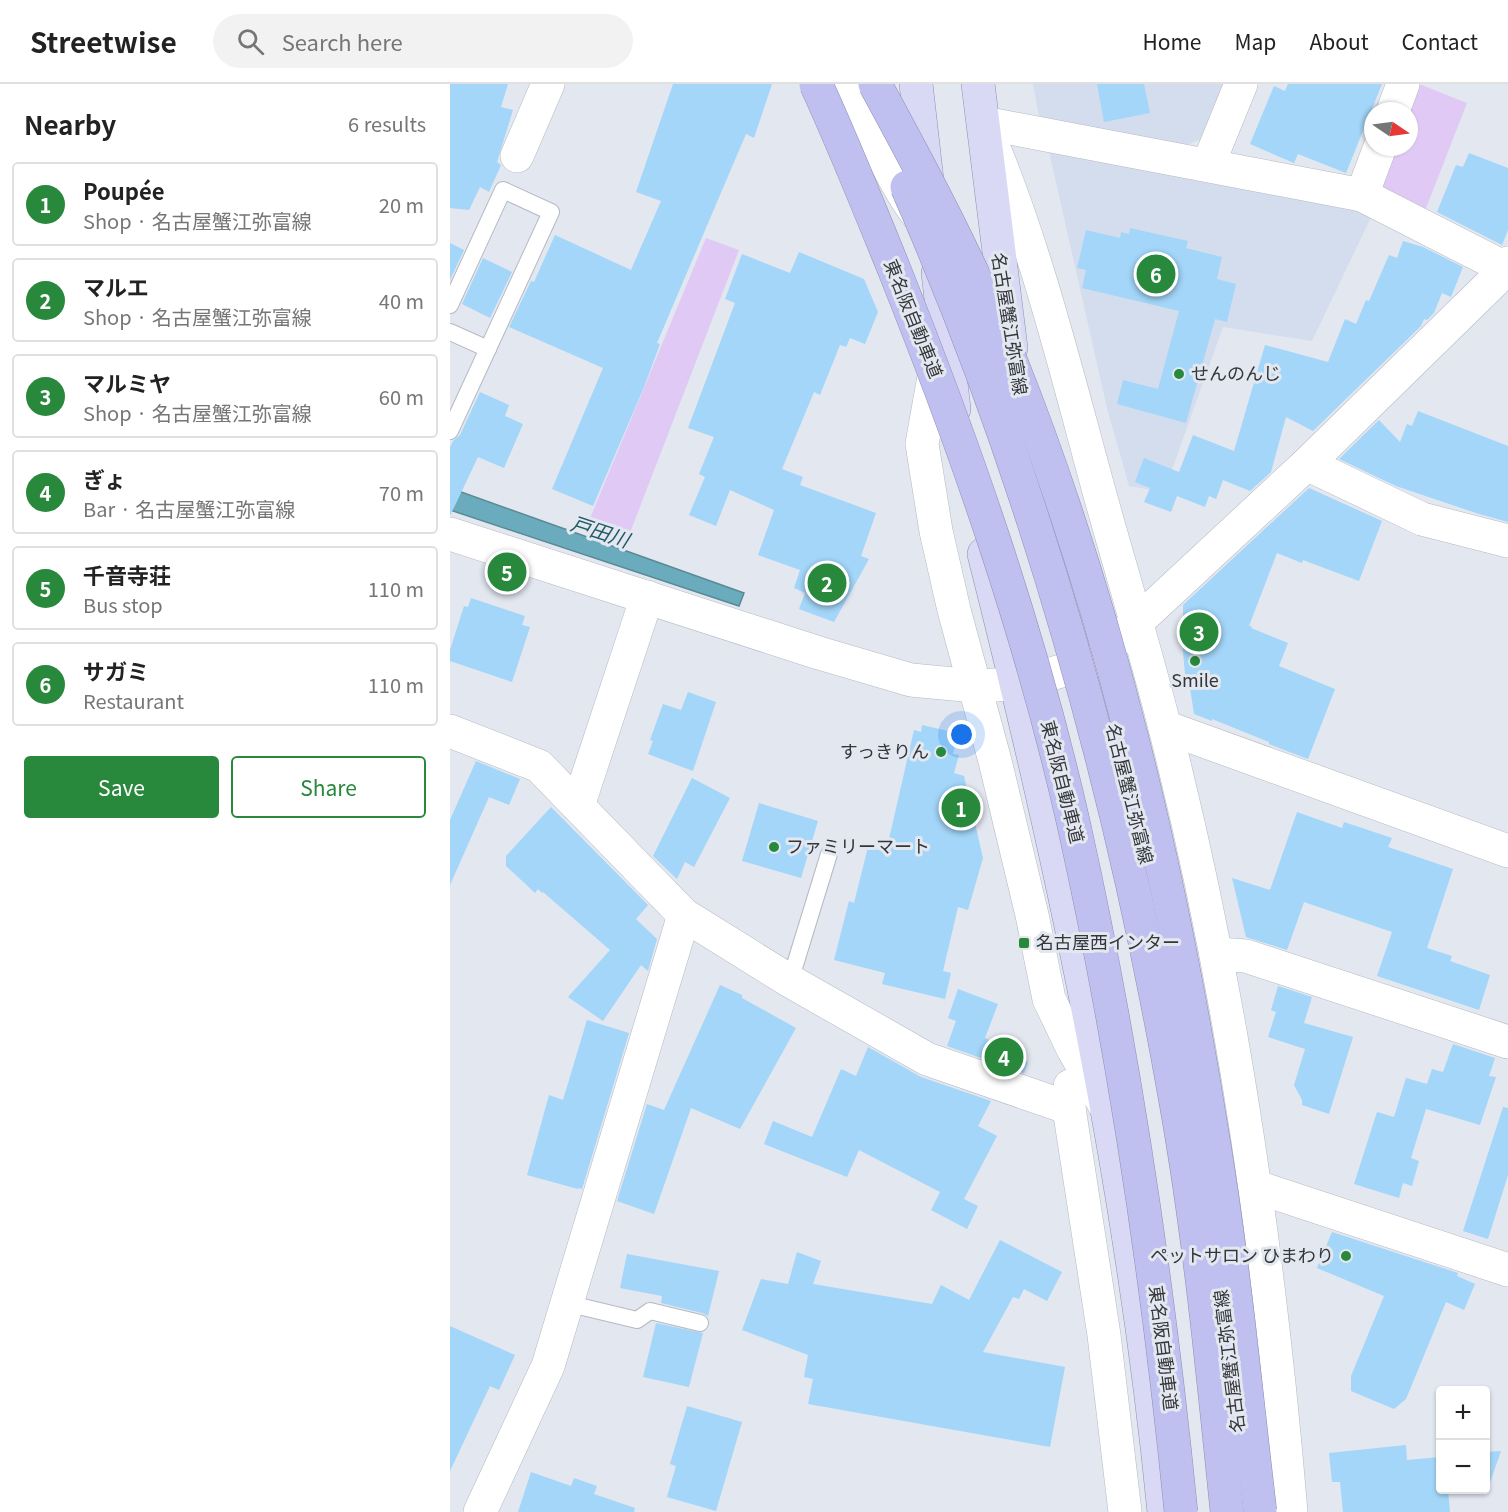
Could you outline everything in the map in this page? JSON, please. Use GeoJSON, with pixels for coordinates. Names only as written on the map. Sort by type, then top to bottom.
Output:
{"type":"FeatureCollection","features":[{"type":"Feature","properties":{"kind":"highway","name":"東名阪自動車道"},"geometry":{"type":"LineString","coordinates":[[816,84],[927,350],[973,476],[1008,583],[1072,818],[1106,973],[1133,1131],[1157,1297],[1181,1512]]}},
{"type":"Feature","properties":{"kind":"highway"},"geometry":{"type":"LineString","coordinates":[[862,84],[921,218],[975,351],[1016,463],[1083,692],[1111,799],[1148,958],[1176,1104],[1200,1264],[1227,1512]]}},
{"type":"Feature","properties":{"kind":"highway"},"geometry":{"type":"LineString","coordinates":[[875,84],[963,252],[1009,356],[1047,456],[1115,675],[1148,800],[1182,963],[1213,1134],[1266,1512]]}},
{"type":"Feature","properties":{"kind":"main road"},"geometry":{"type":"LineString","coordinates":[[916,84],[956,423],[973,511],[1043,794],[1089,1008],[1137,1284],[1164,1512]]}},
{"type":"Feature","properties":{"kind":"main road","name":"名古屋蟹江弥富線"},"geometry":{"type":"LineString","coordinates":[[978,84],[1010,341],[1026,424],[1047,506],[1095,661],[1130,795],[1169,964],[1220,1276],[1237,1418],[1266,1512]]}},
{"type":"Feature","properties":{"kind":"street"},"geometry":{"type":"LineString","coordinates":[[517,156],[548,84]]}},
{"type":"Feature","properties":{"kind":"street"},"geometry":{"type":"LineString","coordinates":[[846,84],[905,199],[934,237]]}},
{"type":"Feature","properties":{"kind":"street"},"geometry":{"type":"LineString","coordinates":[[1208,165],[1241,84]]}},
{"type":"Feature","properties":{"kind":"street"},"geometry":{"type":"LineString","coordinates":[[1396,102],[1403,84]]}},
{"type":"Feature","properties":{"kind":"street"},"geometry":{"type":"LineString","coordinates":[[984,123],[1011,187],[1042,288],[1136,622],[1165,727],[1216,954],[1257,1187],[1281,1387],[1266,1512]]}},
{"type":"Feature","properties":{"kind":"street"},"geometry":{"type":"LineString","coordinates":[[450,534],[819,653],[911,680],[975,686],[1017,684],[1095,661],[1504,275],[1362,195],[984,123]]}},
{"type":"Feature","properties":{"kind":"street"},"geometry":{"type":"LineString","coordinates":[[1362,195],[1377,156]]}},
{"type":"Feature","properties":{"kind":"street"},"geometry":{"type":"LineString","coordinates":[[944,324],[928,401],[922,444],[936,531],[951,599],[1032,915],[1049,999],[1073,1049],[1108,1111]]}},
{"type":"Feature","properties":{"kind":"street"},"geometry":{"type":"LineString","coordinates":[[1306,464],[1422,519],[1508,541]]}},
{"type":"Feature","properties":{"kind":"street"},"geometry":{"type":"LineString","coordinates":[[578,806],[647,597]]}},
{"type":"Feature","properties":{"kind":"street"},"geometry":{"type":"LineString","coordinates":[[1165,727],[1508,851]]}},
{"type":"Feature","properties":{"kind":"street"},"geometry":{"type":"LineString","coordinates":[[450,730],[539,766],[684,915],[790,981],[927,1059],[1069,1108]]}},
{"type":"Feature","properties":{"kind":"street"},"geometry":{"type":"LineString","coordinates":[[1032,915],[1035,853],[1043,794]]}},
{"type":"Feature","properties":{"kind":"street"},"geometry":{"type":"LineString","coordinates":[[480,1512],[548,1366],[684,915]]}},
{"type":"Feature","properties":{"kind":"street"},"geometry":{"type":"LineString","coordinates":[[1216,954],[1246,956],[1508,1042]]}},
{"type":"Feature","properties":{"kind":"street"},"geometry":{"type":"LineString","coordinates":[[1073,1049],[1069,1108],[1104,1335],[1125,1512]]}},
{"type":"Feature","properties":{"kind":"street"},"geometry":{"type":"LineString","coordinates":[[1257,1187],[1508,1270]]}},
{"type":"Feature","properties":{"kind":"lane"},"geometry":{"type":"LineString","coordinates":[[450,304],[503,190],[551,212],[450,431]]}},
{"type":"Feature","properties":{"kind":"lane"},"geometry":{"type":"LineString","coordinates":[[450,332],[488,349]]}},
{"type":"Feature","properties":{"kind":"lane"},"geometry":{"type":"LineString","coordinates":[[790,981],[829,854]]}},
{"type":"Feature","properties":{"kind":"lane"},"geometry":{"type":"LineString","coordinates":[[566,1303],[637,1320],[650,1311],[700,1323]]}},
{"type":"Feature","properties":{"kind":"shaded area"},"geometry":{"type":"Polygon","coordinates":[[[1033,84],[1226,84],[1204,138],[1186,145],[1039,117],[1033,84]]]}},
{"type":"Feature","properties":{"kind":"shaded area"},"geometry":{"type":"Polygon","coordinates":[[[1419,84],[1467,103],[1423,216],[1386,194],[1380,181],[1390,156],[1418,156],[1418,102],[1412,102],[1419,84]]]}},
{"type":"Feature","properties":{"kind":"shaded area"},"geometry":{"type":"Polygon","coordinates":[[[1048,147],[1373,213],[1312,341],[1223,327],[1164,492],[1129,486],[1107,408],[1048,147]]]}},
{"type":"Feature","properties":{"kind":"shaded area"},"geometry":{"type":"Polygon","coordinates":[[[706,238],[739,250],[626,543],[586,528],[706,238]]]}},
{"type":"Feature","properties":{"kind":"water"},"geometry":{"type":"Polygon","coordinates":[[[450,488],[744,593],[739,606],[450,510],[450,488]]]}},
{"type":"Feature","properties":{"kind":"building"},"geometry":{"type":"Polygon","coordinates":[[[450,84],[508,84],[501,107],[513,110],[497,162],[501,165],[489,192],[480,187],[469,210],[450,208],[450,84]]]}},
{"type":"Feature","properties":{"kind":"building"},"geometry":{"type":"Polygon","coordinates":[[[673,84],[772,84],[754,138],[746,134],[657,343],[660,344],[644,387],[593,506],[552,489],[603,368],[509,327],[531,281],[534,282],[555,235],[631,270],[661,201],[636,192],[673,84]]]}},
{"type":"Feature","properties":{"kind":"building"},"geometry":{"type":"Polygon","coordinates":[[[1097,84],[1144,84],[1150,113],[1104,122],[1097,84]]]}},
{"type":"Feature","properties":{"kind":"building"},"geometry":{"type":"Polygon","coordinates":[[[1288,84],[1382,84],[1375,102],[1364,102],[1364,128],[1346,173],[1298,154],[1294,163],[1250,144],[1274,86],[1285,91],[1288,84]]]}},
{"type":"Feature","properties":{"kind":"building"},"geometry":{"type":"Polygon","coordinates":[[[1469,153],[1508,168],[1508,230],[1502,245],[1437,212],[1456,165],[1463,167],[1469,153]]]}},
{"type":"Feature","properties":{"kind":"building"},"geometry":{"type":"Polygon","coordinates":[[[1130,228],[1188,241],[1186,248],[1222,257],[1217,279],[1236,284],[1227,322],[1215,319],[1186,423],[1117,404],[1123,380],[1158,389],[1179,311],[1082,288],[1086,270],[1077,268],[1086,230],[1120,238],[1121,232],[1129,234],[1130,228]]]}},
{"type":"Feature","properties":{"kind":"building"},"geometry":{"type":"Polygon","coordinates":[[[1403,241],[1423,247],[1463,267],[1451,297],[1442,293],[1434,313],[1427,320],[1424,319],[1421,326],[1313,431],[1286,417],[1271,472],[1250,491],[1223,480],[1216,499],[1209,496],[1205,507],[1177,496],[1171,512],[1144,502],[1150,488],[1135,482],[1144,458],[1179,472],[1193,435],[1234,451],[1265,345],[1328,362],[1345,319],[1356,324],[1366,300],[1369,301],[1389,255],[1397,258],[1403,241]]]}},
{"type":"Feature","properties":{"kind":"building"},"geometry":{"type":"Polygon","coordinates":[[[450,243],[464,250],[450,280],[450,243]]]}},
{"type":"Feature","properties":{"kind":"building"},"geometry":{"type":"Polygon","coordinates":[[[799,252],[864,279],[878,312],[865,344],[850,338],[846,347],[840,345],[820,395],[814,392],[782,469],[803,477],[800,485],[876,513],[861,556],[869,559],[834,622],[799,609],[805,593],[794,588],[800,570],[758,555],[774,510],[730,490],[716,526],[689,515],[705,477],[699,474],[714,437],[688,428],[735,303],[725,299],[742,254],[790,273],[799,252]]]}},
{"type":"Feature","properties":{"kind":"building"},"geometry":{"type":"Polygon","coordinates":[[[483,258],[512,272],[490,318],[462,304],[483,258]]]}},
{"type":"Feature","properties":{"kind":"building"},"geometry":{"type":"Polygon","coordinates":[[[480,392],[509,405],[505,416],[523,424],[504,468],[478,457],[450,516],[450,447],[460,435],[480,392]]]}},
{"type":"Feature","properties":{"kind":"building"},"geometry":{"type":"Polygon","coordinates":[[[1418,411],[1508,446],[1508,522],[1396,486],[1339,459],[1379,420],[1400,442],[1407,424],[1412,426],[1418,411]]]}},
{"type":"Feature","properties":{"kind":"building"},"geometry":{"type":"Polygon","coordinates":[[[1309,488],[1382,521],[1359,581],[1277,553],[1249,626],[1288,643],[1279,666],[1335,689],[1308,759],[1212,719],[1212,721],[1194,714],[1188,675],[1185,674],[1181,630],[1183,605],[1309,488]]]}},
{"type":"Feature","properties":{"kind":"building"},"geometry":{"type":"Polygon","coordinates":[[[471,598],[525,616],[522,625],[530,627],[512,682],[450,661],[450,650],[464,606],[468,607],[471,598]]]}},
{"type":"Feature","properties":{"kind":"building"},"geometry":{"type":"Polygon","coordinates":[[[688,692],[716,702],[693,771],[648,754],[653,741],[650,740],[663,704],[681,710],[688,692]]]}},
{"type":"Feature","properties":{"kind":"building"},"geometry":{"type":"Polygon","coordinates":[[[922,725],[953,732],[951,740],[956,741],[953,754],[959,755],[954,773],[964,776],[983,858],[968,910],[958,907],[943,971],[951,973],[945,999],[882,984],[885,973],[834,960],[849,901],[854,903],[868,847],[886,852],[914,730],[921,732],[922,725]]]}},
{"type":"Feature","properties":{"kind":"building"},"geometry":{"type":"Polygon","coordinates":[[[476,761],[520,779],[509,805],[489,797],[450,885],[450,820],[476,761]]]}},
{"type":"Feature","properties":{"kind":"building"},"geometry":{"type":"Polygon","coordinates":[[[692,778],[730,798],[694,867],[685,862],[677,879],[653,856],[692,778]]]}},
{"type":"Feature","properties":{"kind":"building"},"geometry":{"type":"Polygon","coordinates":[[[759,803],[818,821],[801,878],[742,861],[759,803]]]}},
{"type":"Feature","properties":{"kind":"building"},"geometry":{"type":"Polygon","coordinates":[[[551,807],[648,905],[636,919],[657,939],[648,971],[641,965],[603,1021],[568,997],[610,950],[543,892],[538,889],[535,893],[506,866],[506,856],[551,807]]]}},
{"type":"Feature","properties":{"kind":"building"},"geometry":{"type":"Polygon","coordinates":[[[1297,812],[1342,828],[1344,822],[1392,838],[1388,847],[1453,869],[1427,948],[1452,956],[1450,961],[1490,975],[1479,1010],[1377,976],[1392,932],[1304,902],[1287,950],[1246,937],[1232,878],[1270,890],[1297,812]]]}},
{"type":"Feature","properties":{"kind":"building"},"geometry":{"type":"Polygon","coordinates":[[[720,985],[742,995],[742,998],[796,1028],[740,1129],[691,1108],[654,1214],[617,1201],[647,1104],[664,1110],[720,985]]]}},
{"type":"Feature","properties":{"kind":"building"},"geometry":{"type":"Polygon","coordinates":[[[1278,986],[1312,997],[1304,1023],[1353,1037],[1329,1114],[1302,1105],[1302,1100],[1294,1085],[1305,1049],[1268,1037],[1276,1012],[1271,1010],[1278,986]]]}},
{"type":"Feature","properties":{"kind":"building"},"geometry":{"type":"Polygon","coordinates":[[[958,989],[998,1004],[985,1038],[1011,1050],[1010,1054],[1028,1062],[1024,1073],[947,1046],[956,1021],[948,1018],[958,989]]]}},
{"type":"Feature","properties":{"kind":"building"},"geometry":{"type":"Polygon","coordinates":[[[587,1020],[629,1033],[582,1189],[578,1189],[527,1175],[549,1095],[563,1100],[587,1020]]]}},
{"type":"Feature","properties":{"kind":"building"},"geometry":{"type":"Polygon","coordinates":[[[1453,1044],[1495,1058],[1489,1076],[1496,1077],[1480,1125],[1426,1109],[1411,1158],[1419,1161],[1412,1186],[1403,1183],[1399,1198],[1354,1184],[1377,1112],[1394,1117],[1406,1078],[1427,1084],[1432,1069],[1443,1072],[1453,1044]]]}},
{"type":"Feature","properties":{"kind":"building"},"geometry":{"type":"Polygon","coordinates":[[[868,1047],[921,1077],[991,1101],[978,1126],[997,1136],[964,1199],[978,1206],[967,1229],[931,1210],[940,1192],[859,1150],[847,1177],[764,1144],[773,1121],[812,1137],[841,1069],[856,1076],[868,1047]]]}},
{"type":"Feature","properties":{"kind":"building"},"geometry":{"type":"Polygon","coordinates":[[[1503,1107],[1508,1108],[1508,1175],[1488,1239],[1463,1231],[1503,1107]]]}},
{"type":"Feature","properties":{"kind":"building"},"geometry":{"type":"Polygon","coordinates":[[[1332,1232],[1458,1273],[1457,1276],[1475,1284],[1464,1310],[1446,1302],[1406,1399],[1394,1409],[1351,1391],[1351,1376],[1384,1296],[1317,1268],[1332,1232]]]}},
{"type":"Feature","properties":{"kind":"building"},"geometry":{"type":"Polygon","coordinates":[[[1000,1240],[1062,1272],[1047,1301],[1024,1289],[1019,1299],[1013,1297],[983,1352],[1065,1367],[1050,1447],[808,1404],[813,1379],[804,1377],[808,1355],[742,1330],[761,1279],[788,1284],[797,1252],[821,1261],[813,1284],[932,1304],[941,1285],[969,1300],[1000,1240]]]}},
{"type":"Feature","properties":{"kind":"building"},"geometry":{"type":"Polygon","coordinates":[[[627,1254],[719,1271],[708,1316],[661,1303],[662,1296],[620,1288],[627,1254]]]}},
{"type":"Feature","properties":{"kind":"building"},"geometry":{"type":"Polygon","coordinates":[[[656,1323],[703,1333],[689,1387],[643,1377],[656,1323]]]}},
{"type":"Feature","properties":{"kind":"building"},"geometry":{"type":"Polygon","coordinates":[[[450,1326],[515,1355],[499,1390],[490,1386],[450,1471],[450,1326]]]}},
{"type":"Feature","properties":{"kind":"building"},"geometry":{"type":"Polygon","coordinates":[[[687,1406],[742,1422],[716,1511],[667,1497],[676,1466],[670,1464],[687,1406]]]}},
{"type":"Feature","properties":{"kind":"building"},"geometry":{"type":"Polygon","coordinates":[[[1406,1445],[1407,1460],[1436,1457],[1436,1494],[1448,1494],[1450,1512],[1343,1512],[1340,1482],[1332,1482],[1329,1453],[1406,1445]]]}},
{"type":"Feature","properties":{"kind":"building"},"geometry":{"type":"Polygon","coordinates":[[[1501,1451],[1490,1482],[1490,1452],[1501,1451]]]}},
{"type":"Feature","properties":{"kind":"building"},"geometry":{"type":"Polygon","coordinates":[[[531,1472],[571,1486],[574,1478],[597,1486],[594,1494],[635,1508],[634,1512],[518,1512],[531,1472]]]}},
{"type":"Feature","properties":{"kind":"place","name":"サガミ"},"geometry":{"type":"Point","coordinates":[1156,274]}},
{"type":"Feature","properties":{"kind":"place","name":"せんのんじ"},"geometry":{"type":"Point","coordinates":[1179,374]}},
{"type":"Feature","properties":{"kind":"place","name":"千音寺荘"},"geometry":{"type":"Point","coordinates":[507,572]}},
{"type":"Feature","properties":{"kind":"place","name":"マルエ"},"geometry":{"type":"Point","coordinates":[827,583]}},
{"type":"Feature","properties":{"kind":"place","name":"マルミヤ"},"geometry":{"type":"Point","coordinates":[1199,632]}},
{"type":"Feature","properties":{"kind":"place","name":"Smile"},"geometry":{"type":"Point","coordinates":[1195,661]}},
{"type":"Feature","properties":{"kind":"place","name":"すっきりん"},"geometry":{"type":"Point","coordinates":[941,752]}},
{"type":"Feature","properties":{"kind":"place","name":"Poupée"},"geometry":{"type":"Point","coordinates":[961,808]}},
{"type":"Feature","properties":{"kind":"place","name":"ファミリーマート"},"geometry":{"type":"Point","coordinates":[774,847]}},
{"type":"Feature","properties":{"kind":"place","name":"名古屋西インター"},"geometry":{"type":"Point","coordinates":[1024,943]}},
{"type":"Feature","properties":{"kind":"place","name":"ぎょ"},"geometry":{"type":"Point","coordinates":[1004,1057]}},
{"type":"Feature","properties":{"kind":"place","name":"ペットサロン ひまわり"},"geometry":{"type":"Point","coordinates":[1346,1256]}},
{"type":"Feature","properties":{"kind":"water label","name":"戸田川"},"geometry":{"type":"Point","coordinates":[600,532]}}]}
